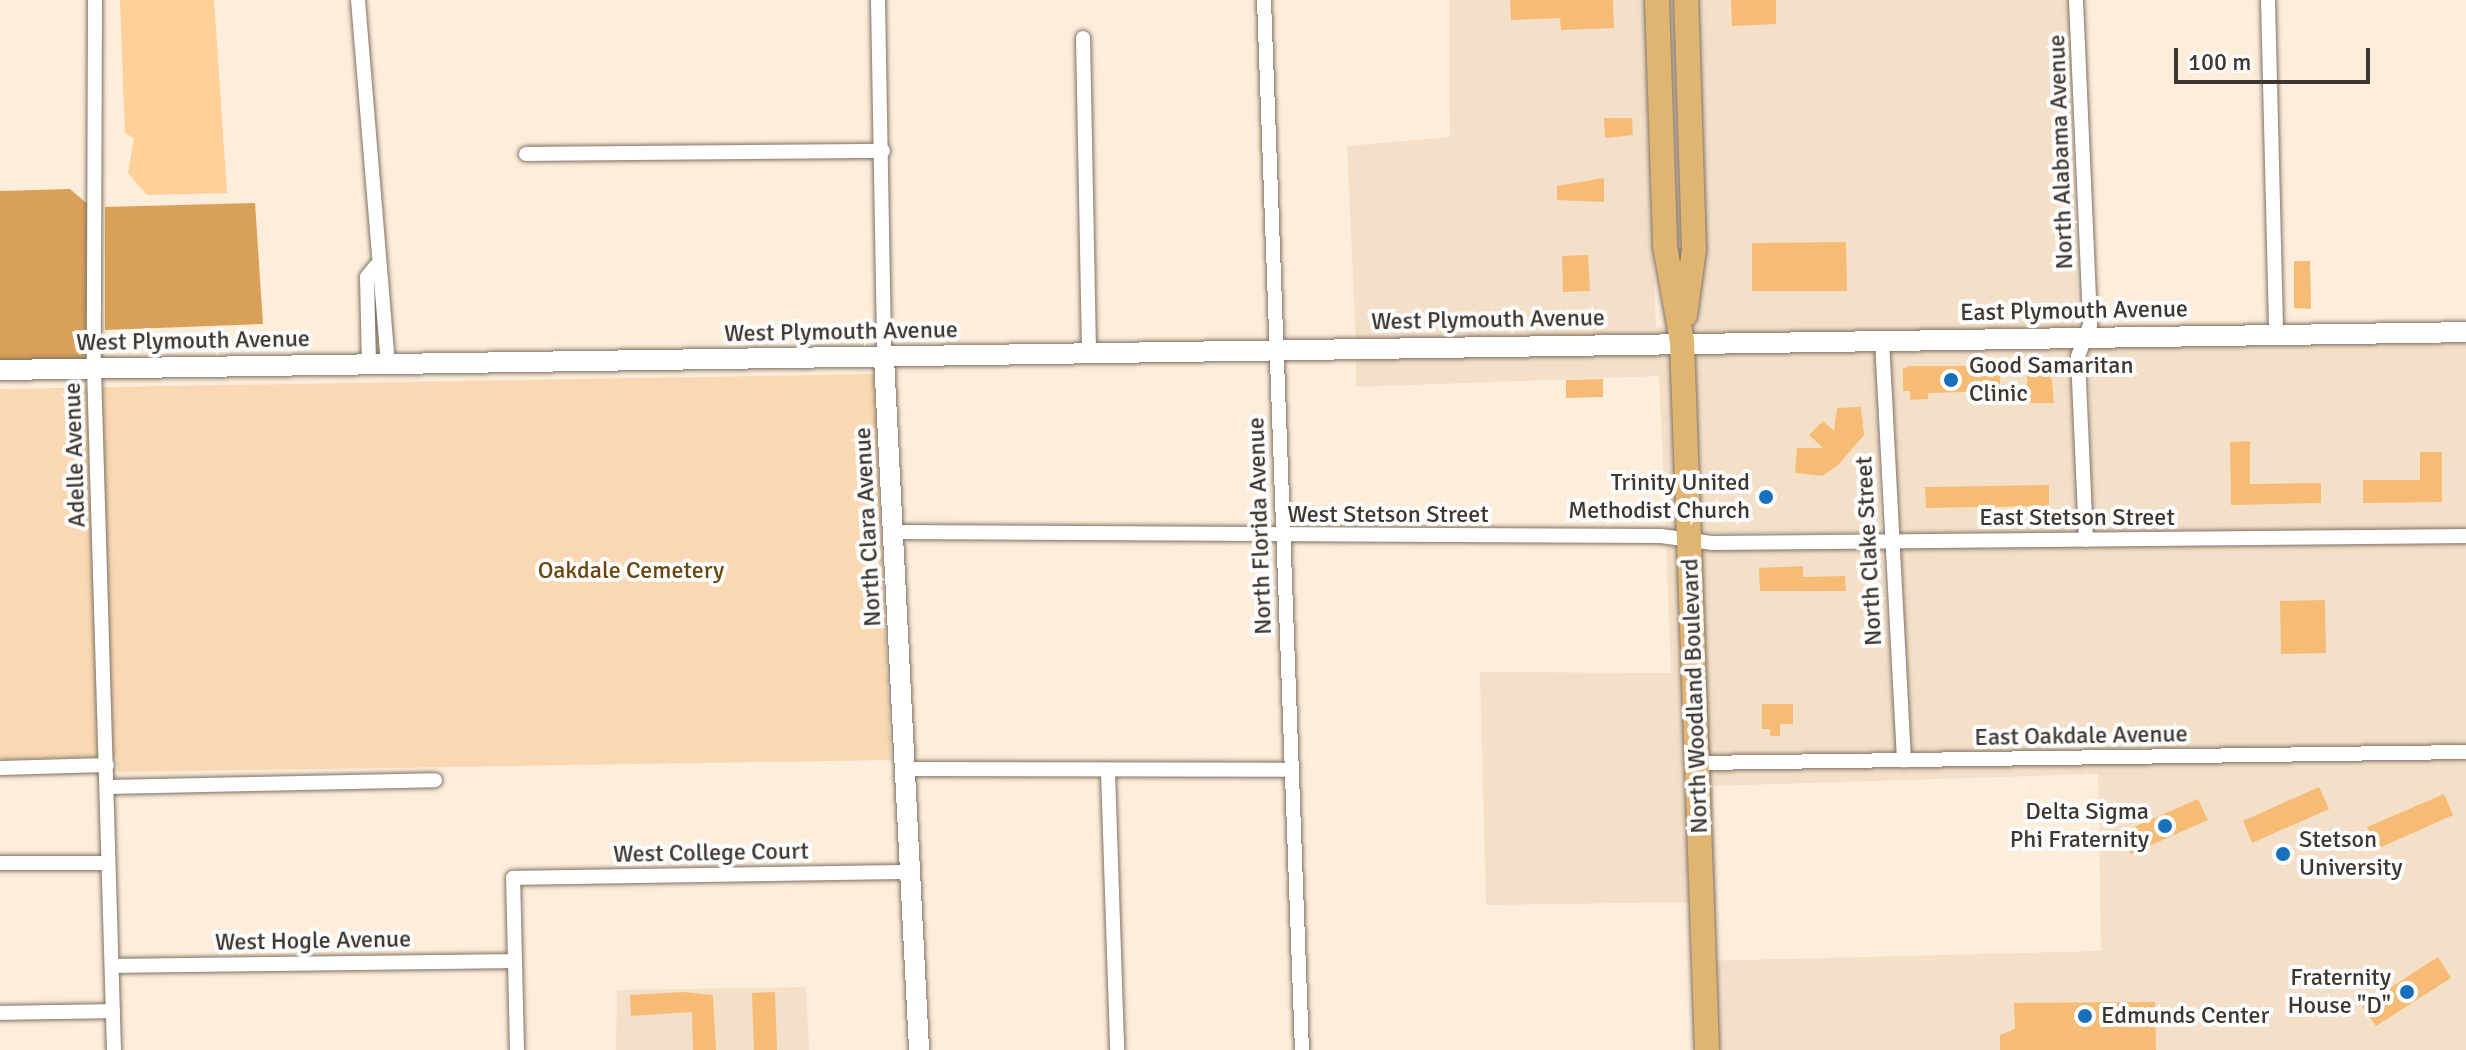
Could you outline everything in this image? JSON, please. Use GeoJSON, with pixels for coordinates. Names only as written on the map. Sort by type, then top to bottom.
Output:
{"type":"FeatureCollection","features":[{"type":"Feature","properties":{"kind":"main road","name":"North Woodland Boulevard"},"geometry":{"type":"LineString","coordinates":[[1657,0],[1665,246],[1682,341],[1707,1050]]}},
{"type":"Feature","properties":{"kind":"main road","name":"North Woodland Boulevard"},"geometry":{"type":"LineString","coordinates":[[1682,341],[1694,249],[1686,0]]}},
{"type":"Feature","properties":{"kind":"main road","name":"East Plymouth Avenue"},"geometry":{"type":"LineString","coordinates":[[1682,341],[2466,332]]}},
{"type":"Feature","properties":{"kind":"main road","name":"West Plymouth Avenue"},"geometry":{"type":"LineString","coordinates":[[0,370],[1089,355],[1682,341]]}},
{"type":"Feature","properties":{"kind":"main road","name":"North Clara Avenue"},"geometry":{"type":"LineString","coordinates":[[884,358],[909,769],[919,1050]]}},
{"type":"Feature","properties":{"kind":"street","name":"Adelle Avenue"},"geometry":{"type":"LineString","coordinates":[[95,0],[94,369],[114,1050]]}},
{"type":"Feature","properties":{"kind":"street"},"geometry":{"type":"LineString","coordinates":[[358,0],[376,266],[383,278],[378,364]]}},
{"type":"Feature","properties":{"kind":"street","name":"North Clara Avenue"},"geometry":{"type":"LineString","coordinates":[[878,0],[883,151],[884,358]]}},
{"type":"Feature","properties":{"kind":"street","name":"North Florida Avenue"},"geometry":{"type":"LineString","coordinates":[[1264,0],[1302,1050]]}},
{"type":"Feature","properties":{"kind":"street","name":"North Alabama Avenue"},"geometry":{"type":"LineString","coordinates":[[2076,0],[2090,325],[2078,357],[2086,540]]}},
{"type":"Feature","properties":{"kind":"street"},"geometry":{"type":"LineString","coordinates":[[2268,0],[2276,334]]}},
{"type":"Feature","properties":{"kind":"street"},"geometry":{"type":"LineString","coordinates":[[1083,38],[1089,355]]}},
{"type":"Feature","properties":{"kind":"street"},"geometry":{"type":"LineString","coordinates":[[526,154],[883,151]]}},
{"type":"Feature","properties":{"kind":"street","name":"North Clake Street"},"geometry":{"type":"LineString","coordinates":[[1882,340],[1888,541],[1904,760]]}},
{"type":"Feature","properties":{"kind":"street","name":"West Stetson Street"},"geometry":{"type":"LineString","coordinates":[[894,532],[1689,540]]}},
{"type":"Feature","properties":{"kind":"street","name":"East Stetson Street"},"geometry":{"type":"LineString","coordinates":[[1689,540],[2466,536]]}},
{"type":"Feature","properties":{"kind":"street","name":"East Oakdale Avenue"},"geometry":{"type":"LineString","coordinates":[[1698,763],[2466,752]]}},
{"type":"Feature","properties":{"kind":"street"},"geometry":{"type":"LineString","coordinates":[[0,768],[107,765]]}},
{"type":"Feature","properties":{"kind":"street"},"geometry":{"type":"LineString","coordinates":[[909,769],[1108,772],[1291,770]]}},
{"type":"Feature","properties":{"kind":"street"},"geometry":{"type":"LineString","coordinates":[[1108,772],[1117,1050]]}},
{"type":"Feature","properties":{"kind":"street"},"geometry":{"type":"LineString","coordinates":[[107,787],[435,780]]}},
{"type":"Feature","properties":{"kind":"street"},"geometry":{"type":"LineString","coordinates":[[0,863],[108,863]]}},
{"type":"Feature","properties":{"kind":"street","name":"West College Court"},"geometry":{"type":"LineString","coordinates":[[513,961],[513,878],[911,872]]}},
{"type":"Feature","properties":{"kind":"street"},"geometry":{"type":"LineString","coordinates":[[513,961],[517,1050]]}},
{"type":"Feature","properties":{"kind":"street","name":"West Hogle Avenue"},"geometry":{"type":"LineString","coordinates":[[113,966],[513,961]]}},
{"type":"Feature","properties":{"kind":"street"},"geometry":{"type":"LineString","coordinates":[[0,1013],[113,1011]]}},
{"type":"Feature","properties":{"kind":"shaded area"},"geometry":{"type":"Polygon","coordinates":[[[120,0],[214,0],[227,193],[147,195],[128,173],[134,138],[125,133],[120,0]]]}},
{"type":"Feature","properties":{"kind":"shaded area"},"geometry":{"type":"Polygon","coordinates":[[[1449,0],[1645,0],[1656,328],[1672,326],[1674,334],[1356,342],[1347,146],[1450,137],[1449,0]]]}},
{"type":"Feature","properties":{"kind":"shaded area"},"geometry":{"type":"Polygon","coordinates":[[[1692,0],[2070,0],[2078,329],[1690,334],[1697,322],[1692,0]]]}},
{"type":"Feature","properties":{"kind":"shaded area"},"geometry":{"type":"Polygon","coordinates":[[[70,189],[91,207],[87,361],[0,363],[0,191],[70,189]]]}},
{"type":"Feature","properties":{"kind":"shaded area"},"geometry":{"type":"Polygon","coordinates":[[[255,203],[263,324],[105,330],[105,207],[255,203]]]}},
{"type":"Feature","properties":{"kind":"shaded area"},"geometry":{"type":"Polygon","coordinates":[[[2466,340],[2466,529],[2092,532],[2089,344],[2466,340]]]}},
{"type":"Feature","properties":{"kind":"shaded area"},"geometry":{"type":"Polygon","coordinates":[[[2075,345],[2079,532],[1895,533],[1889,348],[2075,345]]]}},
{"type":"Feature","properties":{"kind":"shaded area"},"geometry":{"type":"Polygon","coordinates":[[[1876,348],[1881,533],[1695,533],[1689,349],[1876,348]]]}},
{"type":"Feature","properties":{"kind":"shaded area"},"geometry":{"type":"Polygon","coordinates":[[[1676,349],[1682,531],[1666,529],[1659,376],[1356,387],[1356,357],[1676,349]]]}},
{"type":"Feature","properties":{"kind":"shaded area"},"geometry":{"type":"Polygon","coordinates":[[[2466,544],[2466,745],[1910,752],[1895,548],[2466,544]]]}},
{"type":"Feature","properties":{"kind":"shaded area"},"geometry":{"type":"Polygon","coordinates":[[[1666,545],[1682,547],[1695,902],[1486,905],[1480,672],[1671,673],[1666,545]]]}},
{"type":"Feature","properties":{"kind":"shaded area"},"geometry":{"type":"Polygon","coordinates":[[[1696,548],[1882,549],[1897,752],[1704,755],[1696,548]]]}},
{"type":"Feature","properties":{"kind":"shaded area","name":"Stetson University"},"geometry":{"type":"Polygon","coordinates":[[[2466,752],[2466,1050],[1707,1050],[1704,961],[2101,951],[2098,774],[1713,786],[1717,902],[1709,902],[1704,770],[2466,752]]]}},
{"type":"Feature","properties":{"kind":"shaded area"},"geometry":{"type":"Polygon","coordinates":[[[806,987],[809,1050],[616,1050],[617,990],[806,987]]]}},
{"type":"Feature","properties":{"kind":"green space","name":"Oakdale Cemetery"},"geometry":{"type":"Polygon","coordinates":[[[874,374],[891,760],[118,772],[117,757],[0,759],[0,389],[874,374]]]}},
{"type":"Feature","properties":{"kind":"building"},"geometry":{"type":"Polygon","coordinates":[[[1510,0],[1613,0],[1614,28],[1561,30],[1560,18],[1511,20],[1510,0]]]}},
{"type":"Feature","properties":{"kind":"building"},"geometry":{"type":"Polygon","coordinates":[[[1731,0],[1776,0],[1776,24],[1732,26],[1731,0]]]}},
{"type":"Feature","properties":{"kind":"building"},"geometry":{"type":"Polygon","coordinates":[[[1604,118],[1632,118],[1633,135],[1605,138],[1604,118]]]}},
{"type":"Feature","properties":{"kind":"building"},"geometry":{"type":"Polygon","coordinates":[[[1604,178],[1604,202],[1557,200],[1557,186],[1604,178]]]}},
{"type":"Feature","properties":{"kind":"building"},"geometry":{"type":"Polygon","coordinates":[[[1846,242],[1847,291],[1752,291],[1752,243],[1846,242]]]}},
{"type":"Feature","properties":{"kind":"building"},"geometry":{"type":"Polygon","coordinates":[[[1588,255],[1590,291],[1563,292],[1562,256],[1588,255]]]}},
{"type":"Feature","properties":{"kind":"building"},"geometry":{"type":"Polygon","coordinates":[[[2294,261],[2310,261],[2311,309],[2294,308],[2294,261]]]}},
{"type":"Feature","properties":{"kind":"building","name":"Good Samaritan Clinic"},"geometry":{"type":"Polygon","coordinates":[[[1909,366],[2000,366],[2000,391],[1928,393],[1928,399],[1910,400],[1910,391],[1903,391],[1903,369],[1909,366]]]}},
{"type":"Feature","properties":{"kind":"building","name":"Good Samaritan Clinic"},"geometry":{"type":"Polygon","coordinates":[[[2027,366],[2051,372],[2054,403],[2027,403],[2027,366]]]}},
{"type":"Feature","properties":{"kind":"building"},"geometry":{"type":"Polygon","coordinates":[[[1603,379],[1603,397],[1566,398],[1566,380],[1603,379]]]}},
{"type":"Feature","properties":{"kind":"building"},"geometry":{"type":"Polygon","coordinates":[[[1861,407],[1864,435],[1839,464],[1823,476],[1795,473],[1797,448],[1823,448],[1809,435],[1823,421],[1834,431],[1837,408],[1861,407]]]}},
{"type":"Feature","properties":{"kind":"building"},"geometry":{"type":"Polygon","coordinates":[[[2250,441],[2250,484],[2321,483],[2321,503],[2231,505],[2230,442],[2250,441]]]}},
{"type":"Feature","properties":{"kind":"building"},"geometry":{"type":"Polygon","coordinates":[[[2420,452],[2442,452],[2442,502],[2363,503],[2363,480],[2420,480],[2420,452]]]}},
{"type":"Feature","properties":{"kind":"building"},"geometry":{"type":"Polygon","coordinates":[[[2049,485],[2049,506],[1926,508],[1925,487],[2049,485]]]}},
{"type":"Feature","properties":{"kind":"building"},"geometry":{"type":"Polygon","coordinates":[[[1803,566],[1803,577],[1845,576],[1846,591],[1760,591],[1759,568],[1803,566]]]}},
{"type":"Feature","properties":{"kind":"building"},"geometry":{"type":"Polygon","coordinates":[[[2325,600],[2326,653],[2281,654],[2280,601],[2325,600]]]}},
{"type":"Feature","properties":{"kind":"building"},"geometry":{"type":"Polygon","coordinates":[[[1762,704],[1793,704],[1793,724],[1780,724],[1780,736],[1770,736],[1770,729],[1762,729],[1762,704]]]}},
{"type":"Feature","properties":{"kind":"building"},"geometry":{"type":"Polygon","coordinates":[[[2319,787],[2329,809],[2252,843],[2243,821],[2319,787]]]}},
{"type":"Feature","properties":{"kind":"building"},"geometry":{"type":"Polygon","coordinates":[[[2444,794],[2453,815],[2377,849],[2367,827],[2444,794]]]}},
{"type":"Feature","properties":{"kind":"building","name":"Delta Sigma Phi Fraternity"},"geometry":{"type":"Polygon","coordinates":[[[2198,799],[2208,820],[2131,854],[2122,832],[2198,799]]]}},
{"type":"Feature","properties":{"kind":"building","name":"Fraternity House \"D\""},"geometry":{"type":"Polygon","coordinates":[[[2438,957],[2451,978],[2376,1026],[2362,1006],[2438,957]]]}},
{"type":"Feature","properties":{"kind":"building"},"geometry":{"type":"Polygon","coordinates":[[[683,992],[713,995],[716,1050],[693,1050],[692,1012],[631,1016],[630,995],[683,992]]]}},
{"type":"Feature","properties":{"kind":"building"},"geometry":{"type":"Polygon","coordinates":[[[775,992],[777,1050],[754,1050],[752,993],[775,992]]]}},
{"type":"Feature","properties":{"kind":"building","name":"Edmunds Center"},"geometry":{"type":"Polygon","coordinates":[[[2155,1002],[2156,1050],[2000,1050],[2000,1035],[2015,1029],[2014,1003],[2155,1002]]]}},
{"type":"Feature","properties":{"kind":"place","name":"Good Samaritan Clinic"},"geometry":{"type":"Point","coordinates":[1951,380]}},
{"type":"Feature","properties":{"kind":"place","name":"Trinity United Methodist Church"},"geometry":{"type":"Point","coordinates":[1766,497]}},
{"type":"Feature","properties":{"kind":"place","name":"Delta Sigma Phi Fraternity"},"geometry":{"type":"Point","coordinates":[2165,826]}},
{"type":"Feature","properties":{"kind":"place","name":"Stetson University"},"geometry":{"type":"Point","coordinates":[2283,854]}},
{"type":"Feature","properties":{"kind":"place","name":"Fraternity House \"D\""},"geometry":{"type":"Point","coordinates":[2407,992]}},
{"type":"Feature","properties":{"kind":"place","name":"Edmunds Center"},"geometry":{"type":"Point","coordinates":[2085,1016]}}]}
